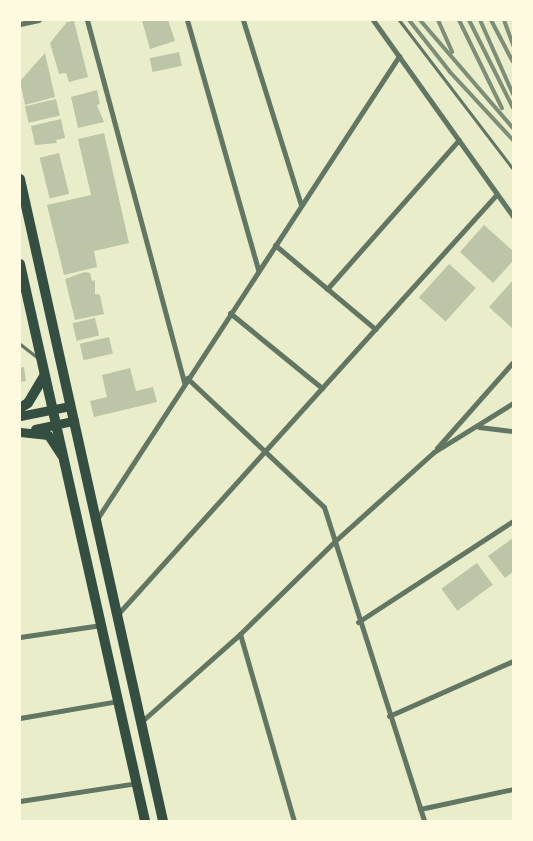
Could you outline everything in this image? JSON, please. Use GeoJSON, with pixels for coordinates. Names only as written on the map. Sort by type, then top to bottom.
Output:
{"type":"FeatureCollection","features":[{"type":"Feature","properties":{"kind":"main road"},"geometry":{"type":"LineString","coordinates":[[20,179],[163,821]]}},
{"type":"Feature","properties":{"kind":"main road"},"geometry":{"type":"LineString","coordinates":[[20,264],[40,360],[102,624],[145,821]]}},
{"type":"Feature","properties":{"kind":"main road"},"geometry":{"type":"LineString","coordinates":[[20,408],[28,403],[44,376]]}},
{"type":"Feature","properties":{"kind":"main road"},"geometry":{"type":"LineString","coordinates":[[20,416],[70,406]]}},
{"type":"Feature","properties":{"kind":"main road"},"geometry":{"type":"LineString","coordinates":[[20,432],[74,421]]}},
{"type":"Feature","properties":{"kind":"main road"},"geometry":{"type":"LineString","coordinates":[[20,432],[48,435],[65,463]]}},
{"type":"Feature","properties":{"kind":"street"},"geometry":{"type":"LineString","coordinates":[[20,24],[39,20]]}},
{"type":"Feature","properties":{"kind":"street"},"geometry":{"type":"LineString","coordinates":[[87,20],[185,381],[266,450],[324,507],[358,622],[424,821]]}},
{"type":"Feature","properties":{"kind":"street"},"geometry":{"type":"LineString","coordinates":[[186,20],[258,270]]}},
{"type":"Feature","properties":{"kind":"street"},"geometry":{"type":"LineString","coordinates":[[243,20],[301,205]]}},
{"type":"Feature","properties":{"kind":"street"},"geometry":{"type":"LineString","coordinates":[[373,20],[513,216]]}},
{"type":"Feature","properties":{"kind":"street"},"geometry":{"type":"LineString","coordinates":[[96,522],[185,381],[399,56]]}},
{"type":"Feature","properties":{"kind":"street"},"geometry":{"type":"LineString","coordinates":[[327,289],[459,140]]}},
{"type":"Feature","properties":{"kind":"street"},"geometry":{"type":"LineString","coordinates":[[117,616],[497,194]]}},
{"type":"Feature","properties":{"kind":"street"},"geometry":{"type":"LineString","coordinates":[[275,245],[375,329]]}},
{"type":"Feature","properties":{"kind":"street"},"geometry":{"type":"LineString","coordinates":[[230,313],[322,388]]}},
{"type":"Feature","properties":{"kind":"street"},"geometry":{"type":"LineString","coordinates":[[141,722],[240,634],[335,541],[434,452],[513,362]]}},
{"type":"Feature","properties":{"kind":"street"},"geometry":{"type":"LineString","coordinates":[[434,452],[478,427],[513,403]]}},
{"type":"Feature","properties":{"kind":"street"},"geometry":{"type":"LineString","coordinates":[[478,427],[513,431]]}},
{"type":"Feature","properties":{"kind":"street"},"geometry":{"type":"LineString","coordinates":[[358,622],[513,522]]}},
{"type":"Feature","properties":{"kind":"street"},"geometry":{"type":"LineString","coordinates":[[20,637],[102,624]]}},
{"type":"Feature","properties":{"kind":"street"},"geometry":{"type":"LineString","coordinates":[[240,634],[294,821]]}},
{"type":"Feature","properties":{"kind":"street"},"geometry":{"type":"LineString","coordinates":[[389,716],[513,661]]}},
{"type":"Feature","properties":{"kind":"street"},"geometry":{"type":"LineString","coordinates":[[20,718],[119,701]]}},
{"type":"Feature","properties":{"kind":"street"},"geometry":{"type":"LineString","coordinates":[[20,801],[137,783]]}},
{"type":"Feature","properties":{"kind":"street"},"geometry":{"type":"LineString","coordinates":[[420,809],[513,789]]}},
{"type":"Feature","properties":{"kind":"lane"},"geometry":{"type":"LineString","coordinates":[[399,20],[513,169]]}},
{"type":"Feature","properties":{"kind":"lane"},"geometry":{"type":"LineString","coordinates":[[20,344],[40,360]]}},
{"type":"Feature","properties":{"kind":"building"},"geometry":{"type":"Polygon","coordinates":[[[142,20],[168,20],[175,41],[150,49],[142,20]]]}},
{"type":"Feature","properties":{"kind":"building"},"geometry":{"type":"Polygon","coordinates":[[[74,21],[88,77],[69,82],[66,73],[59,74],[50,43],[67,22],[74,21]]]}},
{"type":"Feature","properties":{"kind":"building"},"geometry":{"type":"Polygon","coordinates":[[[179,52],[182,66],[153,72],[150,58],[179,52]]]}},
{"type":"Feature","properties":{"kind":"building"},"geometry":{"type":"Polygon","coordinates":[[[45,53],[55,97],[25,105],[20,81],[45,53]]]}},
{"type":"Feature","properties":{"kind":"building"},"geometry":{"type":"Polygon","coordinates":[[[97,90],[100,104],[97,105],[104,122],[78,128],[71,97],[97,90]]]}},
{"type":"Feature","properties":{"kind":"building"},"geometry":{"type":"Polygon","coordinates":[[[56,99],[60,116],[29,123],[25,106],[56,99]]]}},
{"type":"Feature","properties":{"kind":"building"},"geometry":{"type":"Polygon","coordinates":[[[61,119],[65,138],[56,140],[57,143],[35,145],[31,126],[61,119]]]}},
{"type":"Feature","properties":{"kind":"building"},"geometry":{"type":"Polygon","coordinates":[[[104,133],[129,243],[94,251],[97,267],[64,275],[47,205],[91,195],[78,139],[104,133]]]}},
{"type":"Feature","properties":{"kind":"building"},"geometry":{"type":"Polygon","coordinates":[[[59,153],[69,194],[50,199],[40,158],[59,153]]]}},
{"type":"Feature","properties":{"kind":"building"},"geometry":{"type":"Polygon","coordinates":[[[484,225],[513,251],[513,261],[493,283],[460,252],[484,225]]]}},
{"type":"Feature","properties":{"kind":"building"},"geometry":{"type":"Polygon","coordinates":[[[449,264],[476,288],[446,322],[419,297],[449,264]]]}},
{"type":"Feature","properties":{"kind":"building"},"geometry":{"type":"Polygon","coordinates":[[[85,272],[90,273],[92,281],[95,280],[95,294],[100,295],[104,314],[75,320],[65,279],[85,272]]]}},
{"type":"Feature","properties":{"kind":"building"},"geometry":{"type":"Polygon","coordinates":[[[513,280],[513,329],[489,307],[513,280]]]}},
{"type":"Feature","properties":{"kind":"building"},"geometry":{"type":"Polygon","coordinates":[[[95,318],[99,336],[77,341],[73,323],[95,318]]]}},
{"type":"Feature","properties":{"kind":"building"},"geometry":{"type":"Polygon","coordinates":[[[109,337],[113,354],[84,360],[80,344],[109,337]]]}},
{"type":"Feature","properties":{"kind":"building"},"geometry":{"type":"Polygon","coordinates":[[[24,367],[26,381],[20,382],[20,368],[24,367]]]}},
{"type":"Feature","properties":{"kind":"building"},"geometry":{"type":"Polygon","coordinates":[[[130,368],[136,391],[153,387],[157,402],[94,417],[90,401],[107,397],[102,375],[130,368]]]}},
{"type":"Feature","properties":{"kind":"building"},"geometry":{"type":"Polygon","coordinates":[[[513,538],[513,572],[505,578],[488,556],[513,538]]]}},
{"type":"Feature","properties":{"kind":"building"},"geometry":{"type":"Polygon","coordinates":[[[477,563],[493,585],[457,611],[441,589],[477,563]]]}},
{"type":"Feature","properties":{"kind":"railway"},"geometry":{"type":"LineString","coordinates":[[409,20],[450,72],[513,140]]}},
{"type":"Feature","properties":{"kind":"railway"},"geometry":{"type":"LineString","coordinates":[[420,20],[513,128]]}},
{"type":"Feature","properties":{"kind":"railway"},"geometry":{"type":"LineString","coordinates":[[438,20],[452,52]]}},
{"type":"Feature","properties":{"kind":"railway"},"geometry":{"type":"LineString","coordinates":[[459,20],[502,108]]}},
{"type":"Feature","properties":{"kind":"railway"},"geometry":{"type":"LineString","coordinates":[[469,20],[513,108]]}},
{"type":"Feature","properties":{"kind":"railway"},"geometry":{"type":"LineString","coordinates":[[480,20],[513,94]]}},
{"type":"Feature","properties":{"kind":"railway"},"geometry":{"type":"LineString","coordinates":[[491,20],[513,62]]}},
{"type":"Feature","properties":{"kind":"railway"},"geometry":{"type":"LineString","coordinates":[[504,20],[513,45]]}}]}
